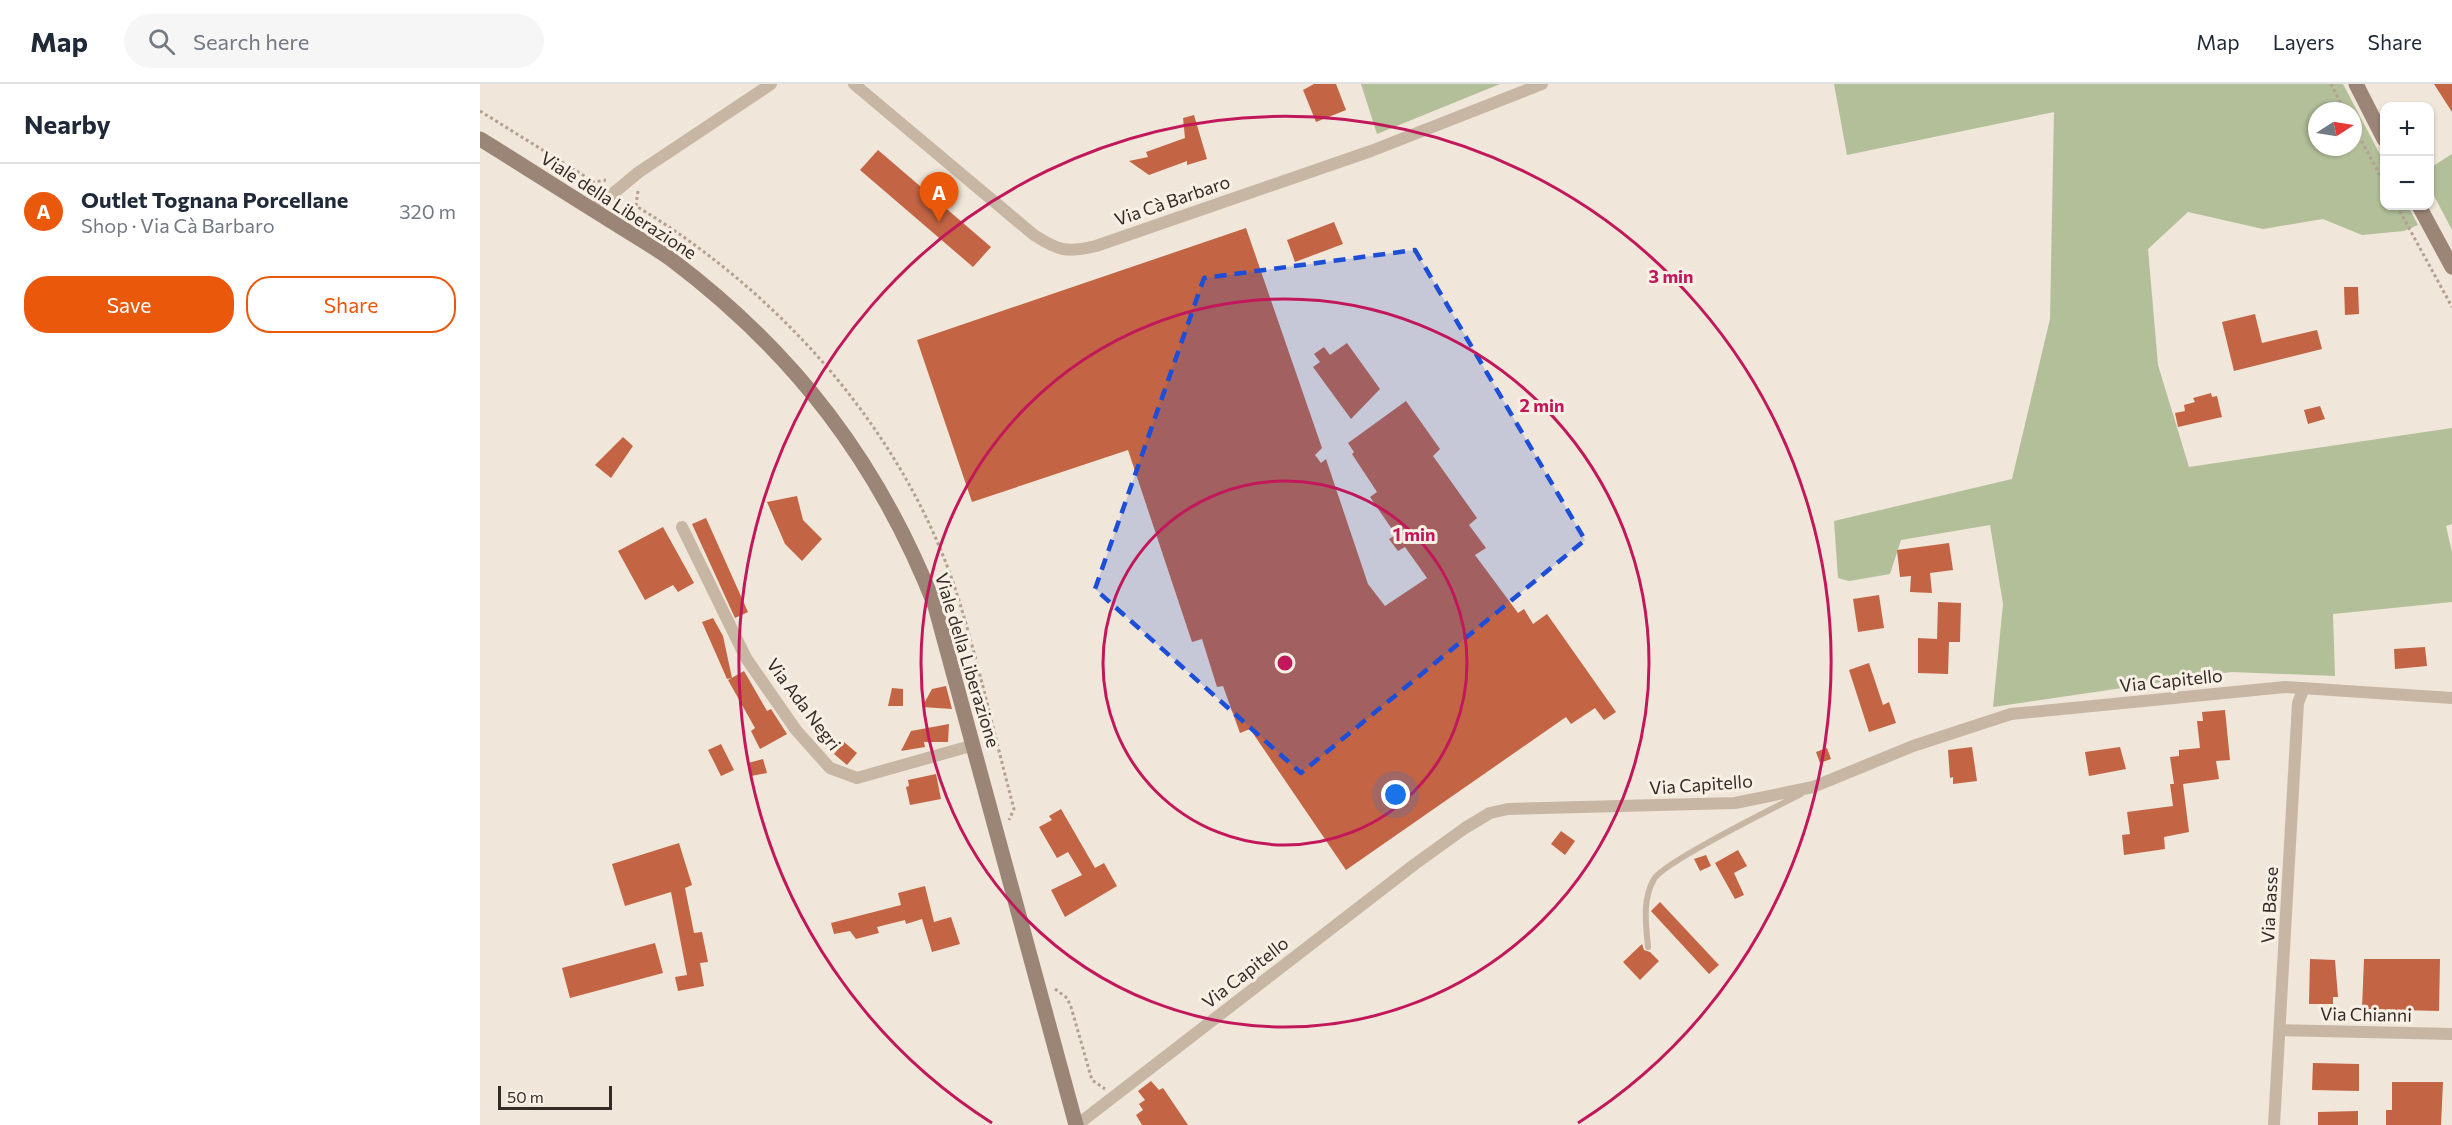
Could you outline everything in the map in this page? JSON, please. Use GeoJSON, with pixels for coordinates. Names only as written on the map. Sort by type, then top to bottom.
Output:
{"type":"FeatureCollection","features":[{"type":"Feature","properties":{"kind":"street"},"geometry":{"type":"LineString","coordinates":[[593,210],[639,172],[771,84]]}},
{"type":"Feature","properties":{"kind":"street","name":"Via Cà Barbaro"},"geometry":{"type":"LineString","coordinates":[[854,84],[1034,235],[1055,249],[1069,251],[1096,246],[1360,155],[1542,84]]}},
{"type":"Feature","properties":{"kind":"street"},"geometry":{"type":"LineString","coordinates":[[2356,84],[2380,130]]}},
{"type":"Feature","properties":{"kind":"street","name":"Viale della Liberazione"},"geometry":{"type":"LineString","coordinates":[[480,139],[671,259],[738,313],[795,371],[840,426],[879,487],[921,570],[935,606],[1077,1125]]}},
{"type":"Feature","properties":{"kind":"street"},"geometry":{"type":"LineString","coordinates":[[2421,210],[2452,267]]}},
{"type":"Feature","properties":{"kind":"street","name":"Via Ada Negri"},"geometry":{"type":"LineString","coordinates":[[682,528],[746,658],[796,730],[830,768],[857,778],[974,745]]}},
{"type":"Feature","properties":{"kind":"street","name":"Via Capitello"},"geometry":{"type":"LineString","coordinates":[[1077,1125],[1414,864],[1490,813],[1508,809],[1736,803],[1813,787],[1913,746],[2011,714],[2285,687],[2452,698]]}},
{"type":"Feature","properties":{"kind":"street","name":"Via Basse"},"geometry":{"type":"LineString","coordinates":[[2274,1125],[2298,703],[2304,688]]}},
{"type":"Feature","properties":{"kind":"street","name":"Via Chianni"},"geometry":{"type":"LineString","coordinates":[[2280,1030],[2452,1034]]}},
{"type":"Feature","properties":{"kind":"lane"},"geometry":{"type":"LineString","coordinates":[[1647,947],[1645,908],[1654,877],[1694,851],[1813,787]]}},
{"type":"Feature","properties":{"kind":"path"},"geometry":{"type":"LineString","coordinates":[[2331,84],[2340,102]]}},
{"type":"Feature","properties":{"kind":"path"},"geometry":{"type":"LineString","coordinates":[[480,111],[594,182],[599,183],[612,176]]}},
{"type":"Feature","properties":{"kind":"path"},"geometry":{"type":"LineString","coordinates":[[2362,141],[2380,174]]}},
{"type":"Feature","properties":{"kind":"path"},"geometry":{"type":"LineString","coordinates":[[640,188],[635,198],[636,206],[676,230],[742,281],[835,376],[904,474],[924,512],[961,606],[1014,809],[1007,823]]}},
{"type":"Feature","properties":{"kind":"path"},"geometry":{"type":"LineString","coordinates":[[2399,210],[2452,307]]}},
{"type":"Feature","properties":{"kind":"path"},"geometry":{"type":"LineString","coordinates":[[1051,986],[1067,998],[1092,1080],[1105,1089]]}},
{"type":"Feature","properties":{"kind":"highlighted area"},"geometry":{"type":"Polygon","coordinates":[[[1415,250],[1585,540],[1301,773],[1095,589],[1204,278],[1415,250]]]}},
{"type":"Feature","properties":{"kind":"green space"},"geometry":{"type":"Polygon","coordinates":[[[1361,84],[1500,84],[1377,134],[1361,84]]]}},
{"type":"Feature","properties":{"kind":"green space"},"geometry":{"type":"Polygon","coordinates":[[[1834,84],[2343,84],[2352,102],[2308,102],[2308,156],[2362,156],[2362,120],[2380,154],[2380,210],[2410,210],[2418,225],[2404,231],[2362,235],[2323,219],[2263,229],[2188,212],[2148,249],[2158,365],[2189,467],[2452,428],[2452,524],[2446,526],[2452,552],[2452,602],[2333,614],[2335,676],[2231,672],[1993,707],[2003,604],[1990,525],[1901,540],[1890,574],[1849,581],[1838,578],[1834,521],[2012,479],[2050,319],[2054,112],[1847,155],[1834,84]]]}},
{"type":"Feature","properties":{"kind":"green space"},"geometry":{"type":"Polygon","coordinates":[[[2452,154],[2452,230],[2434,196],[2434,165],[2452,154]]]}},
{"type":"Feature","properties":{"kind":"building"},"geometry":{"type":"Polygon","coordinates":[[[1314,84],[1336,84],[1346,110],[1316,122],[1303,90],[1314,84]]]}},
{"type":"Feature","properties":{"kind":"building"},"geometry":{"type":"Polygon","coordinates":[[[2434,84],[2452,84],[2452,112],[2434,84]]]}},
{"type":"Feature","properties":{"kind":"building"},"geometry":{"type":"Polygon","coordinates":[[[1194,115],[1207,159],[1187,165],[1187,161],[1149,175],[1129,161],[1148,157],[1146,152],[1185,138],[1183,118],[1194,115]]]}},
{"type":"Feature","properties":{"kind":"building"},"geometry":{"type":"Polygon","coordinates":[[[878,150],[991,247],[973,267],[860,170],[878,150]]]}},
{"type":"Feature","properties":{"kind":"building"},"geometry":{"type":"Polygon","coordinates":[[[1334,222],[1343,244],[1295,262],[1287,240],[1334,222]]]}},
{"type":"Feature","properties":{"kind":"building"},"geometry":{"type":"Polygon","coordinates":[[[1246,228],[1322,448],[1315,455],[1321,463],[1326,459],[1368,584],[1385,606],[1427,578],[1405,547],[1398,551],[1389,539],[1396,535],[1370,497],[1377,492],[1352,454],[1354,452],[1348,443],[1406,401],[1440,449],[1433,456],[1477,518],[1469,525],[1486,548],[1475,555],[1518,613],[1524,609],[1533,624],[1547,614],[1616,712],[1604,720],[1595,708],[1571,724],[1566,717],[1346,870],[1250,729],[1240,733],[1223,686],[1217,687],[1202,639],[1192,642],[1128,450],[972,502],[917,340],[1246,228]]]}},
{"type":"Feature","properties":{"kind":"building"},"geometry":{"type":"Polygon","coordinates":[[[2344,287],[2358,287],[2359,314],[2345,315],[2344,287]]]}},
{"type":"Feature","properties":{"kind":"building"},"geometry":{"type":"Polygon","coordinates":[[[2255,314],[2262,343],[2317,330],[2322,349],[2234,371],[2222,322],[2255,314]]]}},
{"type":"Feature","properties":{"kind":"building"},"geometry":{"type":"Polygon","coordinates":[[[1347,343],[1380,389],[1351,419],[1313,367],[1320,362],[1314,354],[1324,347],[1330,355],[1347,343]]]}},
{"type":"Feature","properties":{"kind":"building"},"geometry":{"type":"Polygon","coordinates":[[[2211,393],[2212,397],[2217,396],[2222,417],[2178,427],[2175,413],[2185,411],[2184,405],[2195,402],[2193,398],[2211,393]]]}},
{"type":"Feature","properties":{"kind":"building"},"geometry":{"type":"Polygon","coordinates":[[[2320,406],[2325,419],[2308,424],[2304,410],[2320,406]]]}},
{"type":"Feature","properties":{"kind":"building"},"geometry":{"type":"Polygon","coordinates":[[[623,437],[633,446],[611,478],[595,465],[623,437]]]}},
{"type":"Feature","properties":{"kind":"building"},"geometry":{"type":"Polygon","coordinates":[[[797,496],[803,520],[822,539],[802,561],[785,544],[767,502],[797,496]]]}},
{"type":"Feature","properties":{"kind":"building"},"geometry":{"type":"Polygon","coordinates":[[[706,518],[748,612],[735,618],[692,524],[706,518]]]}},
{"type":"Feature","properties":{"kind":"building"},"geometry":{"type":"Polygon","coordinates":[[[663,527],[694,583],[678,592],[673,585],[645,600],[618,551],[663,527]]]}},
{"type":"Feature","properties":{"kind":"building"},"geometry":{"type":"Polygon","coordinates":[[[1949,543],[1953,570],[1930,573],[1932,593],[1910,592],[1911,576],[1900,577],[1897,550],[1949,543]]]}},
{"type":"Feature","properties":{"kind":"building"},"geometry":{"type":"Polygon","coordinates":[[[1879,595],[1884,628],[1858,632],[1853,599],[1879,595]]]}},
{"type":"Feature","properties":{"kind":"building"},"geometry":{"type":"Polygon","coordinates":[[[1938,602],[1961,603],[1960,642],[1949,642],[1948,674],[1918,673],[1918,638],[1937,639],[1938,602]]]}},
{"type":"Feature","properties":{"kind":"building"},"geometry":{"type":"Polygon","coordinates":[[[713,618],[723,636],[732,678],[727,679],[702,622],[713,618]]]}},
{"type":"Feature","properties":{"kind":"building"},"geometry":{"type":"Polygon","coordinates":[[[2425,647],[2427,666],[2395,669],[2394,649],[2425,647]]]}},
{"type":"Feature","properties":{"kind":"building"},"geometry":{"type":"Polygon","coordinates":[[[1869,663],[1883,705],[1889,702],[1896,723],[1869,732],[1849,670],[1869,663]]]}},
{"type":"Feature","properties":{"kind":"building"},"geometry":{"type":"Polygon","coordinates":[[[744,671],[767,711],[771,709],[787,734],[760,749],[751,731],[755,728],[728,680],[744,671]]]}},
{"type":"Feature","properties":{"kind":"building"},"geometry":{"type":"Polygon","coordinates":[[[946,686],[952,709],[922,707],[932,689],[946,686]]]}},
{"type":"Feature","properties":{"kind":"building"},"geometry":{"type":"Polygon","coordinates":[[[892,688],[903,689],[903,706],[888,706],[892,688]]]}},
{"type":"Feature","properties":{"kind":"building"},"geometry":{"type":"Polygon","coordinates":[[[2225,710],[2230,760],[2216,761],[2219,779],[2183,784],[2189,832],[2164,837],[2165,849],[2124,855],[2122,835],[2130,834],[2127,812],[2173,806],[2170,784],[2174,784],[2170,757],[2179,756],[2179,750],[2200,748],[2197,721],[2203,721],[2202,712],[2225,710]]]}},
{"type":"Feature","properties":{"kind":"building"},"geometry":{"type":"Polygon","coordinates":[[[949,724],[948,742],[924,742],[925,747],[901,751],[911,731],[949,724]]]}},
{"type":"Feature","properties":{"kind":"building"},"geometry":{"type":"Polygon","coordinates":[[[844,742],[857,753],[847,765],[834,754],[844,742]]]}},
{"type":"Feature","properties":{"kind":"building"},"geometry":{"type":"Polygon","coordinates":[[[721,744],[734,770],[721,776],[708,750],[721,744]]]}},
{"type":"Feature","properties":{"kind":"building"},"geometry":{"type":"Polygon","coordinates":[[[1972,747],[1977,781],[1953,784],[1953,777],[1950,778],[1948,750],[1972,747]]]}},
{"type":"Feature","properties":{"kind":"building"},"geometry":{"type":"Polygon","coordinates":[[[2120,747],[2126,769],[2089,776],[2085,752],[2120,747]]]}},
{"type":"Feature","properties":{"kind":"building"},"geometry":{"type":"Polygon","coordinates":[[[1827,748],[1831,759],[1820,763],[1816,752],[1827,748]]]}},
{"type":"Feature","properties":{"kind":"building"},"geometry":{"type":"Polygon","coordinates":[[[763,759],[767,773],[751,776],[748,763],[763,759]]]}},
{"type":"Feature","properties":{"kind":"building"},"geometry":{"type":"Polygon","coordinates":[[[936,774],[941,799],[910,805],[906,787],[909,786],[908,780],[936,774]]]}},
{"type":"Feature","properties":{"kind":"building"},"geometry":{"type":"Polygon","coordinates":[[[1061,809],[1095,868],[1104,863],[1117,886],[1065,917],[1051,890],[1082,875],[1068,852],[1057,858],[1039,827],[1052,820],[1049,816],[1061,809]]]}},
{"type":"Feature","properties":{"kind":"building"},"geometry":{"type":"Polygon","coordinates":[[[1561,831],[1575,841],[1565,855],[1551,844],[1561,831]]]}},
{"type":"Feature","properties":{"kind":"building"},"geometry":{"type":"Polygon","coordinates":[[[679,843],[692,885],[685,888],[694,933],[702,932],[708,962],[700,963],[704,986],[678,991],[675,977],[687,975],[671,892],[625,906],[612,864],[679,843]]]}},
{"type":"Feature","properties":{"kind":"building"},"geometry":{"type":"Polygon","coordinates":[[[1738,850],[1747,866],[1734,873],[1744,895],[1735,899],[1715,863],[1738,850]]]}},
{"type":"Feature","properties":{"kind":"building"},"geometry":{"type":"Polygon","coordinates":[[[1706,855],[1711,866],[1700,871],[1694,859],[1706,855]]]}},
{"type":"Feature","properties":{"kind":"building"},"geometry":{"type":"Polygon","coordinates":[[[925,886],[934,922],[951,917],[960,944],[932,952],[922,919],[906,924],[905,920],[877,927],[879,933],[856,939],[850,931],[834,934],[831,923],[901,905],[898,893],[925,886]]]}},
{"type":"Feature","properties":{"kind":"building"},"geometry":{"type":"Polygon","coordinates":[[[1660,902],[1719,965],[1709,974],[1651,911],[1660,902]]]}},
{"type":"Feature","properties":{"kind":"building"},"geometry":{"type":"Polygon","coordinates":[[[655,943],[663,973],[570,998],[562,968],[655,943]]]}},
{"type":"Feature","properties":{"kind":"building"},"geometry":{"type":"Polygon","coordinates":[[[1642,944],[1644,950],[1650,952],[1659,961],[1640,980],[1623,962],[1642,944]]]}},
{"type":"Feature","properties":{"kind":"building"},"geometry":{"type":"Polygon","coordinates":[[[2310,959],[2335,960],[2338,997],[2333,997],[2333,1004],[2309,1004],[2310,959]]]}},
{"type":"Feature","properties":{"kind":"building"},"geometry":{"type":"Polygon","coordinates":[[[2364,959],[2440,959],[2439,1011],[2362,1009],[2364,959]]]}},
{"type":"Feature","properties":{"kind":"building"},"geometry":{"type":"Polygon","coordinates":[[[2313,1063],[2359,1064],[2359,1091],[2312,1090],[2313,1063]]]}},
{"type":"Feature","properties":{"kind":"building"},"geometry":{"type":"Polygon","coordinates":[[[1151,1081],[1159,1090],[1163,1088],[1188,1125],[1142,1125],[1136,1115],[1143,1110],[1139,1104],[1145,1100],[1138,1091],[1151,1081]]]}},
{"type":"Feature","properties":{"kind":"building"},"geometry":{"type":"Polygon","coordinates":[[[2392,1082],[2443,1082],[2441,1125],[2386,1125],[2386,1110],[2392,1110],[2392,1082]]]}},
{"type":"Feature","properties":{"kind":"building"},"geometry":{"type":"Polygon","coordinates":[[[2358,1111],[2358,1125],[2318,1125],[2318,1112],[2358,1111]]]}},
{"type":"Feature","properties":{"kind":"place","name":"Outlet Tognana Porcellane"},"geometry":{"type":"Point","coordinates":[939,222]}}]}
